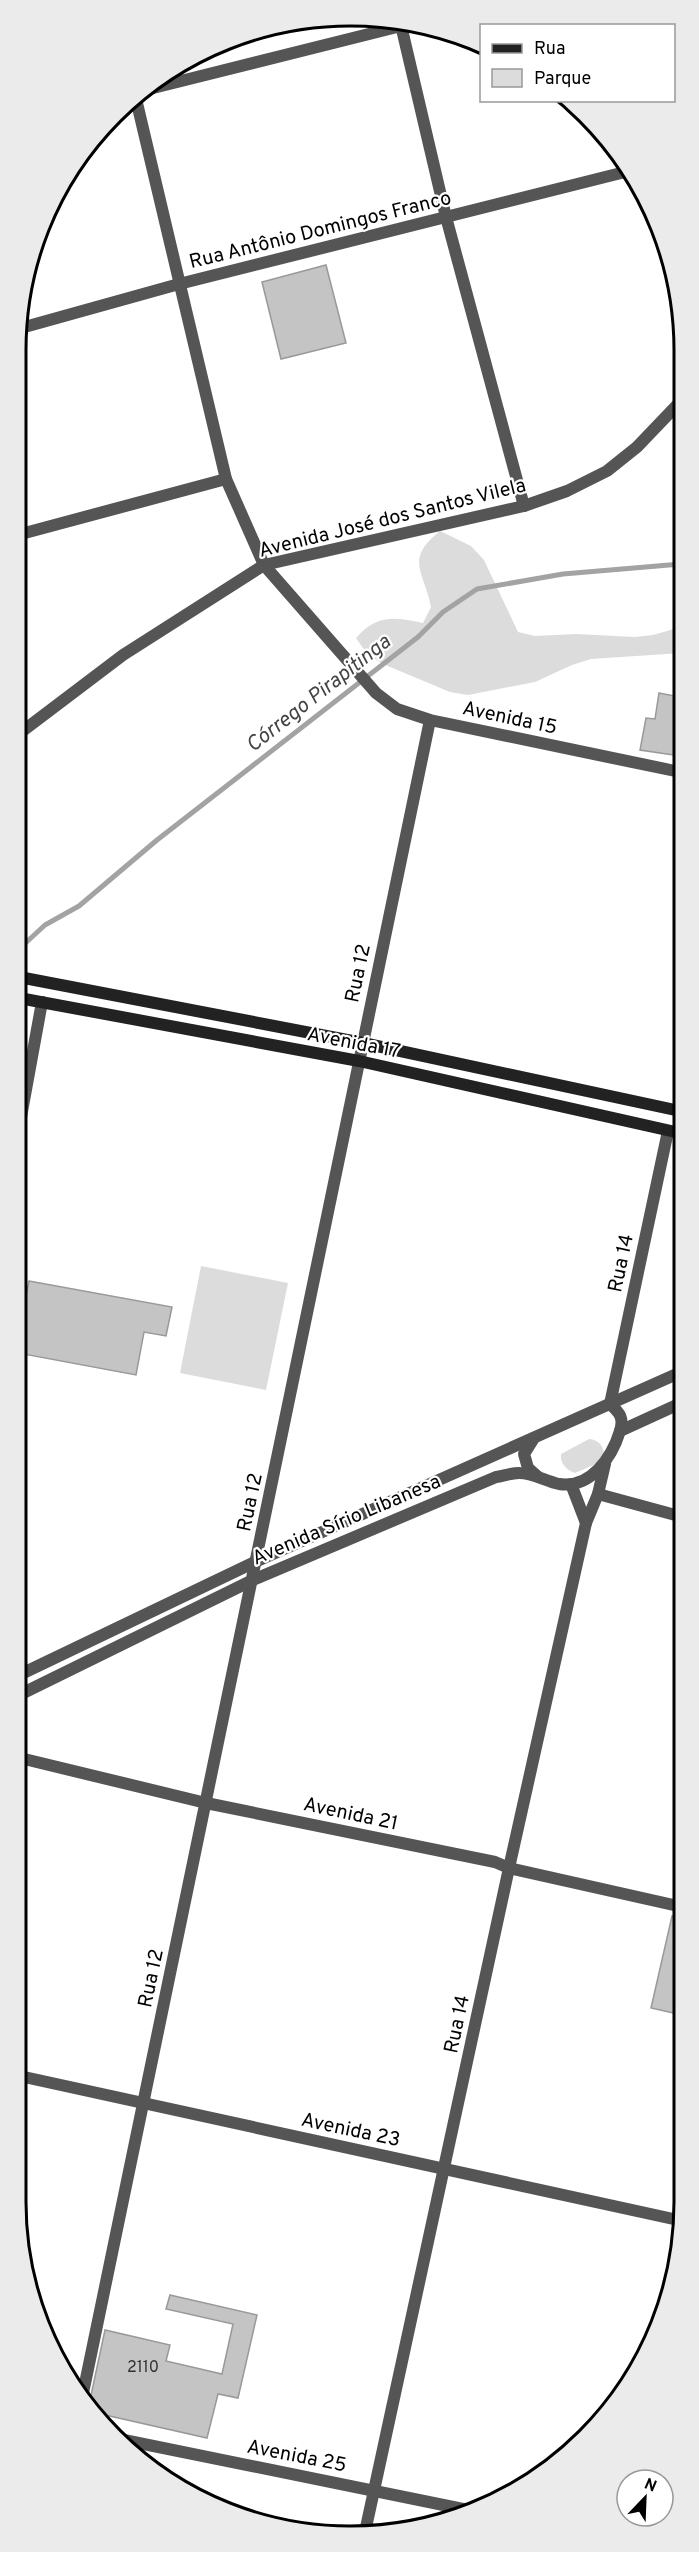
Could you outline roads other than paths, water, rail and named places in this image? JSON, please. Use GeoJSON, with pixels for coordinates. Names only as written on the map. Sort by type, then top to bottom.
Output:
{"type":"FeatureCollection","features":[{"type":"Feature","properties":{"kind":"main road","name":"Avenida 17"},"geometry":{"type":"LineString","coordinates":[[26,979],[363,1043],[674,1110]]}},
{"type":"Feature","properties":{"kind":"main road"},"geometry":{"type":"LineString","coordinates":[[56,1005],[59,985]]}},
{"type":"Feature","properties":{"kind":"main road","name":"Avenida 17"},"geometry":{"type":"LineString","coordinates":[[26,1000],[359,1061],[674,1132]]}},
{"type":"Feature","properties":{"kind":"street"},"geometry":{"type":"LineString","coordinates":[[161,86],[387,27]]}},
{"type":"Feature","properties":{"kind":"street"},"geometry":{"type":"LineString","coordinates":[[401,30],[446,217],[524,506]]}},
{"type":"Feature","properties":{"kind":"street","name":"Avenida 15"},"geometry":{"type":"LineString","coordinates":[[137,105],[226,479],[264,565],[376,693],[397,709],[430,720],[674,771]]}},
{"type":"Feature","properties":{"kind":"street","name":"Rua Antônio Domingos Franco"},"geometry":{"type":"LineString","coordinates":[[26,327],[179,284],[621,173]]}},
{"type":"Feature","properties":{"kind":"street","name":"Avenida José dos Santos Vilela"},"geometry":{"type":"LineString","coordinates":[[26,728],[123,655],[264,565],[524,506],[567,491],[608,471],[636,447],[674,408]]}},
{"type":"Feature","properties":{"kind":"street"},"geometry":{"type":"LineString","coordinates":[[26,533],[226,479]]}},
{"type":"Feature","properties":{"kind":"street","name":"Rua 12"},"geometry":{"type":"LineString","coordinates":[[84,2389],[430,720]]}},
{"type":"Feature","properties":{"kind":"street"},"geometry":{"type":"LineString","coordinates":[[26,1090],[42,1002]]}},
{"type":"Feature","properties":{"kind":"street","name":"Rua 14"},"geometry":{"type":"LineString","coordinates":[[610,1404],[674,1132]]}},
{"type":"Feature","properties":{"kind":"street","name":"Avenida Sírio Libanesa"},"geometry":{"type":"LineString","coordinates":[[26,1672],[257,1561],[674,1375]]}},
{"type":"Feature","properties":{"kind":"street"},"geometry":{"type":"LineString","coordinates":[[586,1523],[571,1485],[588,1477],[605,1464],[615,1447],[623,1421],[619,1412],[610,1404]]}},
{"type":"Feature","properties":{"kind":"street"},"geometry":{"type":"LineString","coordinates":[[620,1431],[674,1406]]}},
{"type":"Feature","properties":{"kind":"street"},"geometry":{"type":"LineString","coordinates":[[534,1438],[524,1454],[528,1468],[537,1476]]}},
{"type":"Feature","properties":{"kind":"street","name":"Rua 14"},"geometry":{"type":"LineString","coordinates":[[366,2526],[508,1868],[586,1523],[598,1494],[605,1464]]}},
{"type":"Feature","properties":{"kind":"street","name":"Avenida Sírio Libanesa"},"geometry":{"type":"LineString","coordinates":[[26,1692],[253,1580],[496,1477],[519,1473],[537,1476],[558,1484],[571,1485]]}},
{"type":"Feature","properties":{"kind":"street"},"geometry":{"type":"LineString","coordinates":[[598,1494],[674,1515]]}},
{"type":"Feature","properties":{"kind":"street","name":"Avenida 21"},"geometry":{"type":"LineString","coordinates":[[26,1759],[206,1803],[495,1862],[508,1868],[674,1907]]}},
{"type":"Feature","properties":{"kind":"street","name":"Avenida 23"},"geometry":{"type":"LineString","coordinates":[[26,2077],[673,2219]]}},
{"type":"Feature","properties":{"kind":"street","name":"Avenida 25"},"geometry":{"type":"LineString","coordinates":[[131,2441],[457,2508]]}},
{"type":"Feature","properties":{"kind":"waterway","name":"Córrego Pirapitinga"},"geometry":{"type":"LineString","coordinates":[[26,943],[45,925],[79,906],[157,840],[418,637],[443,612],[477,589],[563,574],[674,565]]}}]}
